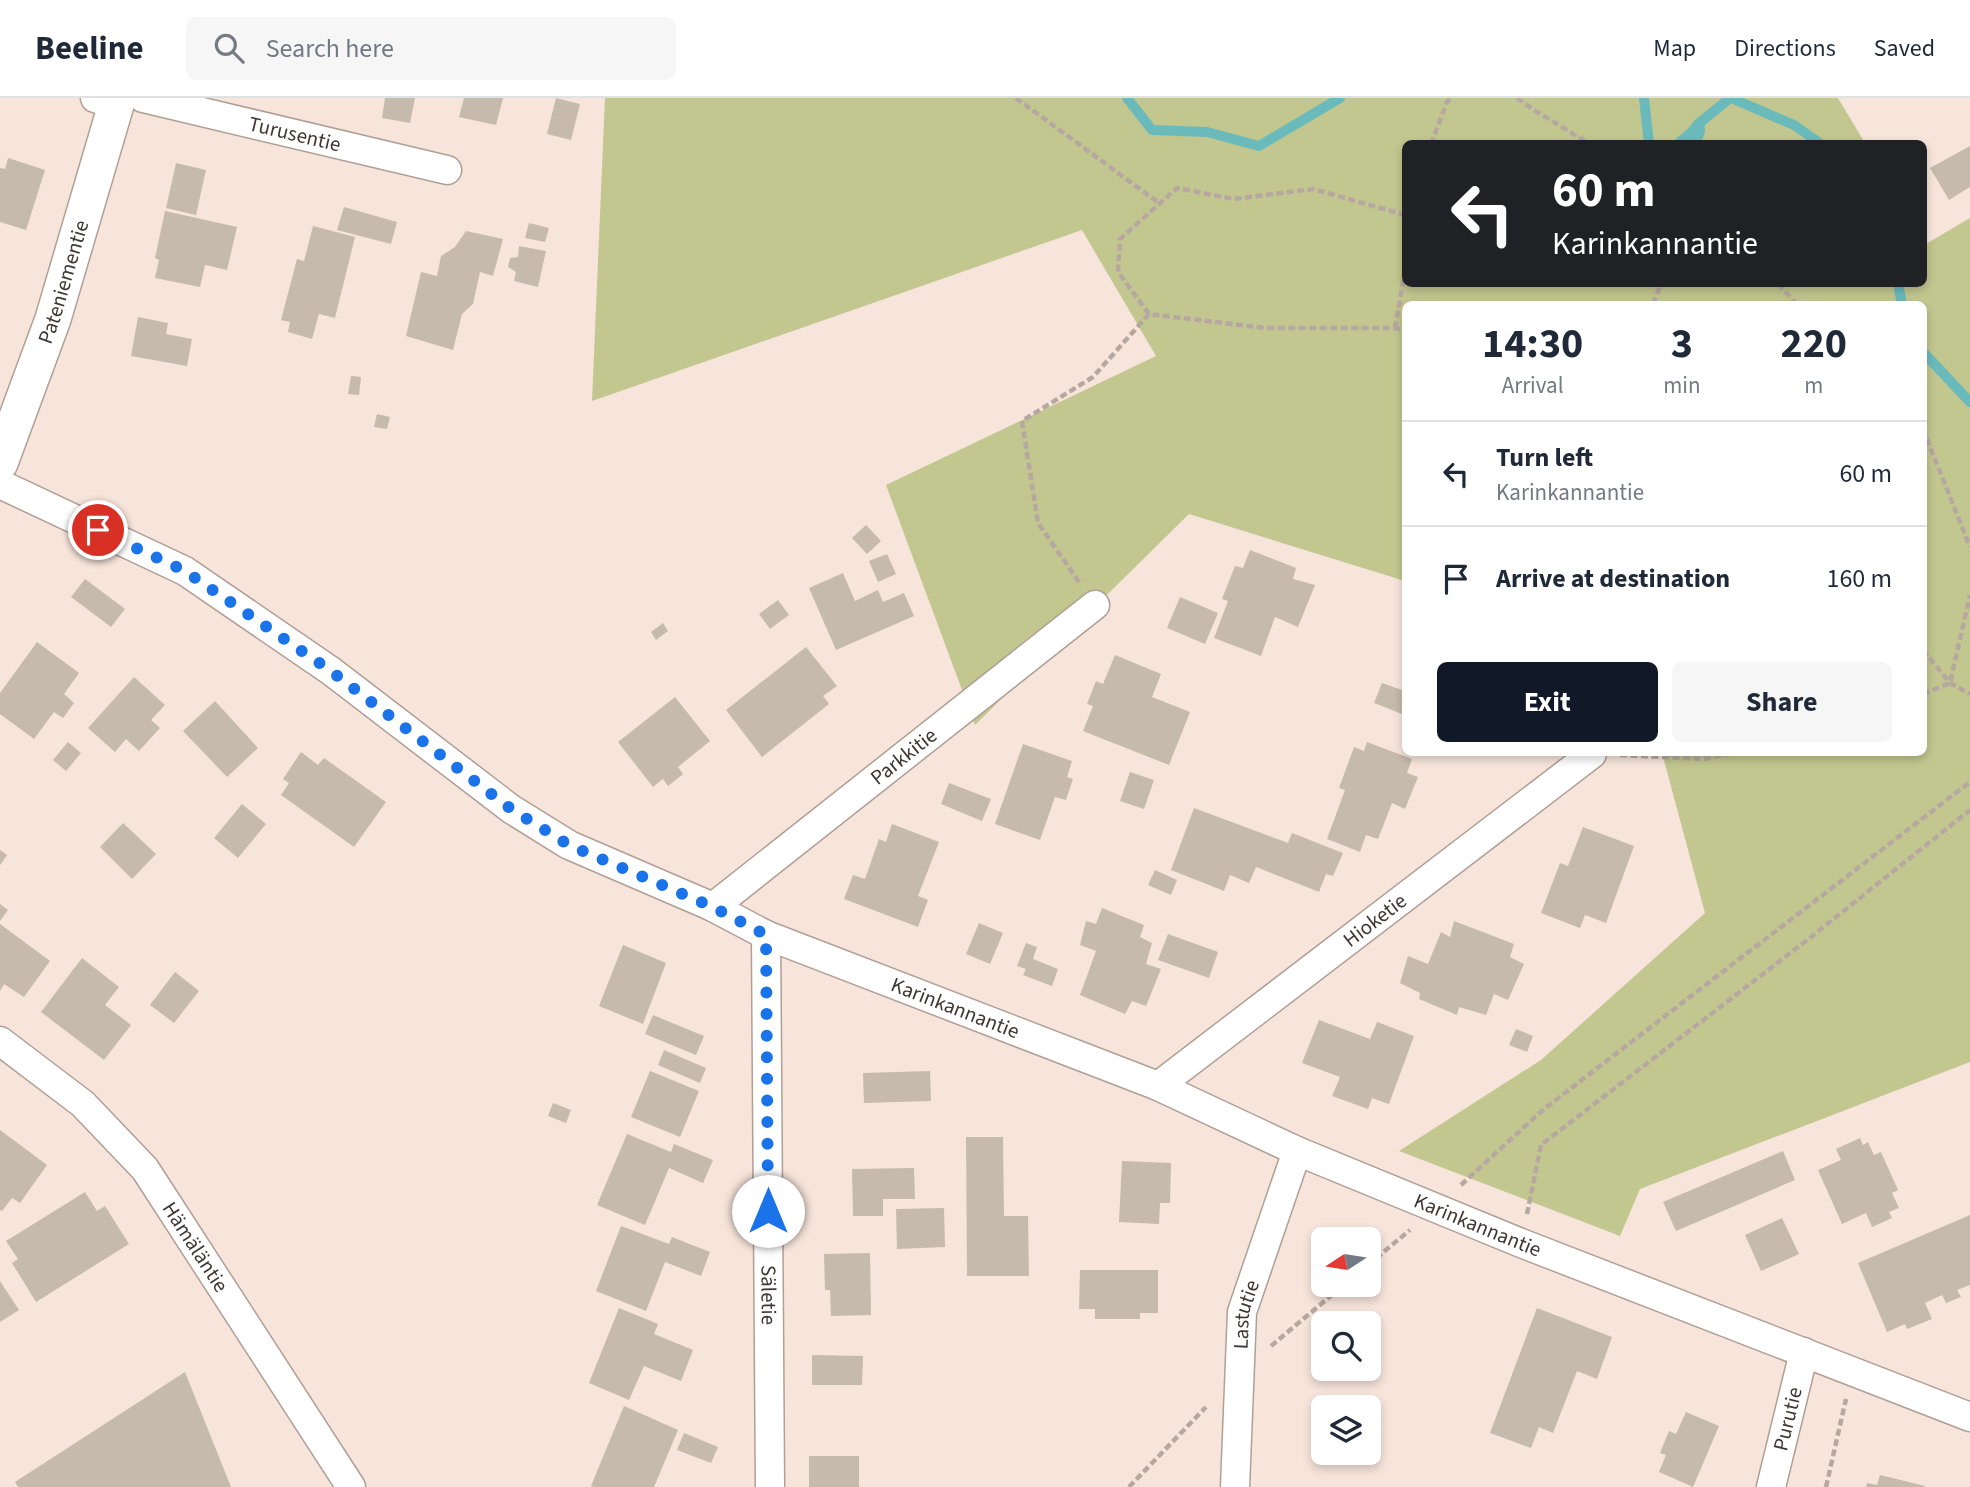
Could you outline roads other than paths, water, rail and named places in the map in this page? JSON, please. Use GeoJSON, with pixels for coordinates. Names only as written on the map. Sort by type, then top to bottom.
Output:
{"type":"FeatureCollection","features":[{"type":"Feature","properties":{"kind":"street","name":"Turusentie"},"geometry":{"type":"LineString","coordinates":[[118,100],[447,170]]}},
{"type":"Feature","properties":{"kind":"street","name":"Pateniementie"},"geometry":{"type":"LineString","coordinates":[[0,464],[53,319],[118,100]]}},
{"type":"Feature","properties":{"kind":"street","name":"Karinkannantie"},"geometry":{"type":"LineString","coordinates":[[0,484],[185,571],[331,671],[511,809],[569,845],[713,907],[766,935],[1158,1086],[1297,1151],[1521,1243],[1970,1417]]}},
{"type":"Feature","properties":{"kind":"street","name":"Parkkitie"},"geometry":{"type":"LineString","coordinates":[[713,907],[1095,606]]}},
{"type":"Feature","properties":{"kind":"street","name":"Hioketie"},"geometry":{"type":"LineString","coordinates":[[1158,1086],[1589,756]]}},
{"type":"Feature","properties":{"kind":"street","name":"Säletie"},"geometry":{"type":"LineString","coordinates":[[766,935],[770,1487]]}},
{"type":"Feature","properties":{"kind":"street","name":"Hämäläntie"},"geometry":{"type":"LineString","coordinates":[[0,1041],[83,1104],[145,1170],[351,1487]]}},
{"type":"Feature","properties":{"kind":"street","name":"Lastutie"},"geometry":{"type":"LineString","coordinates":[[1235,1487],[1242,1312],[1297,1151]]}},
{"type":"Feature","properties":{"kind":"street","name":"Purutie"},"geometry":{"type":"LineString","coordinates":[[1771,1487],[1804,1352]]}},
{"type":"Feature","properties":{"kind":"water"},"geometry":{"type":"Polygon","coordinates":[[[1704,115],[1705,132],[1702,140],[1675,140],[1704,115]]]}},
{"type":"Feature","properties":{"kind":"water"},"geometry":{"type":"Polygon","coordinates":[[[1648,131],[1654,140],[1646,140],[1648,131]]]}},
{"type":"Feature","properties":{"kind":"waterway"},"geometry":{"type":"LineString","coordinates":[[1127,98],[1152,130],[1207,132],[1259,146],[1340,98]]}},
{"type":"Feature","properties":{"kind":"waterway"},"geometry":{"type":"LineString","coordinates":[[1644,98],[1649,140]]}},
{"type":"Feature","properties":{"kind":"waterway"},"geometry":{"type":"LineString","coordinates":[[1685,140],[1698,124],[1730,98]]}},
{"type":"Feature","properties":{"kind":"waterway"},"geometry":{"type":"LineString","coordinates":[[1731,98],[1794,125],[1815,140]]}},
{"type":"Feature","properties":{"kind":"waterway"},"geometry":{"type":"LineString","coordinates":[[1899,287],[1901,301]]}},
{"type":"Feature","properties":{"kind":"waterway"},"geometry":{"type":"LineString","coordinates":[[1927,356],[1970,402]]}}]}
